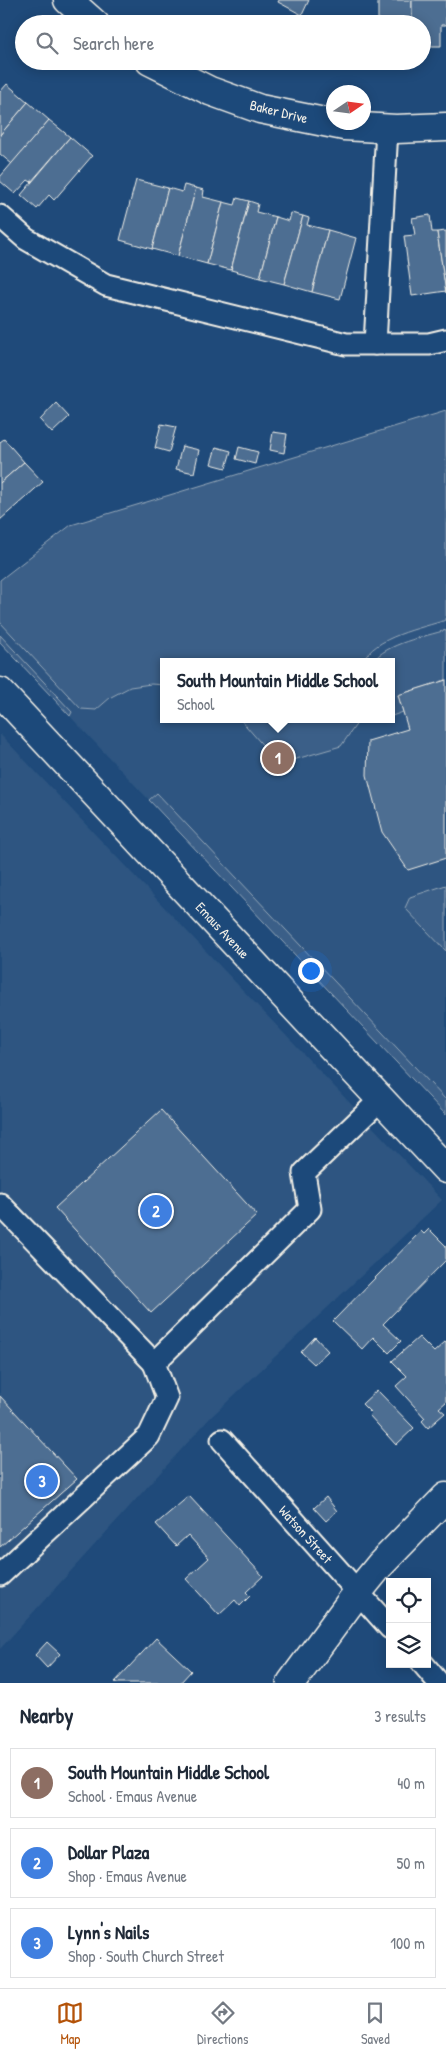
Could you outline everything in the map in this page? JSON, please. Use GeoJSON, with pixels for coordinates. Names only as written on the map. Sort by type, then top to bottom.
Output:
{"type":"FeatureCollection","features":[{"type":"Feature","properties":{"kind":"main road"},"geometry":{"type":"LineString","coordinates":[[68,0],[85,15]]}},
{"type":"Feature","properties":{"kind":"main road","name":"Baker Drive"},"geometry":{"type":"LineString","coordinates":[[168,70],[210,91],[260,109],[344,126],[387,128],[446,126]]}},
{"type":"Feature","properties":{"kind":"main road","name":"Emaus Avenue"},"geometry":{"type":"LineString","coordinates":[[0,692],[446,1169]]}},
{"type":"Feature","properties":{"kind":"main road"},"geometry":{"type":"LineString","coordinates":[[290,1683],[358,1592],[380,1566],[446,1497]]}},
{"type":"Feature","properties":{"kind":"lane"},"geometry":{"type":"LineString","coordinates":[[375,344],[387,128]]}},
{"type":"Feature","properties":{"kind":"lane"},"geometry":{"type":"LineString","coordinates":[[0,216],[26,239],[106,285],[346,344],[429,344],[446,340]]}},
{"type":"Feature","properties":{"kind":"lane"},"geometry":{"type":"LineString","coordinates":[[154,1363],[310,1208],[304,1173],[381,1099]]}},
{"type":"Feature","properties":{"kind":"lane"},"geometry":{"type":"LineString","coordinates":[[0,1204],[154,1363],[167,1398],[149,1436],[0,1575]]}},
{"type":"Feature","properties":{"kind":"lane","name":"Watson Street"},"geometry":{"type":"LineString","coordinates":[[222,1440],[386,1624]]}},
{"type":"Feature","properties":{"kind":"lane"},"geometry":{"type":"LineString","coordinates":[[427,1668],[440,1683]]}},
{"type":"Feature","properties":{"kind":"shaded area"},"geometry":{"type":"Polygon","coordinates":[[[446,411],[446,1115],[0,642],[0,580],[71,525],[446,411]]]}},
{"type":"Feature","properties":{"kind":"shaded area"},"geometry":{"type":"Polygon","coordinates":[[[446,411],[446,620],[387,640],[368,653],[365,658],[160,658],[160,685],[130,687],[111,697],[96,710],[81,709],[0,622],[0,580],[71,525],[446,411]]]}},
{"type":"Feature","properties":{"kind":"shaded area"},"geometry":{"type":"Polygon","coordinates":[[[446,630],[446,680],[398,695],[403,712],[395,715],[395,658],[376,658],[396,645],[446,630]]]}},
{"type":"Feature","properties":{"kind":"shaded area"},"geometry":{"type":"Polygon","coordinates":[[[0,635],[72,712],[70,716],[0,642],[0,635]]]}},
{"type":"Feature","properties":{"kind":"shaded area"},"geometry":{"type":"Polygon","coordinates":[[[243,723],[357,723],[341,746],[279,764],[243,723]]]}},
{"type":"Feature","properties":{"kind":"shaded area"},"geometry":{"type":"Polygon","coordinates":[[[0,734],[442,1200],[210,1418],[0,1649],[0,734]]]}},
{"type":"Feature","properties":{"kind":"shaded area"},"geometry":{"type":"Polygon","coordinates":[[[157,793],[446,1100],[446,1115],[149,800],[157,793]]]}},
{"type":"Feature","properties":{"kind":"shaded area"},"geometry":{"type":"Polygon","coordinates":[[[446,885],[446,951],[405,908],[410,897],[446,885]]]}},
{"type":"Feature","properties":{"kind":"building"},"geometry":{"type":"Polygon","coordinates":[[[279,0],[309,0],[302,15],[278,2],[279,0]]]}},
{"type":"Feature","properties":{"kind":"building"},"geometry":{"type":"Polygon","coordinates":[[[378,0],[412,0],[412,15],[378,15],[378,0]]]}},
{"type":"Feature","properties":{"kind":"building"},"geometry":{"type":"Polygon","coordinates":[[[412,0],[446,0],[446,25],[441,25],[441,46],[431,46],[431,15],[412,15],[412,0]]]}},
{"type":"Feature","properties":{"kind":"building"},"geometry":{"type":"Polygon","coordinates":[[[7,84],[28,102],[0,135],[0,92],[7,84]]]}},
{"type":"Feature","properties":{"kind":"building"},"geometry":{"type":"Polygon","coordinates":[[[28,102],[49,120],[12,164],[0,154],[0,135],[28,102]]]}},
{"type":"Feature","properties":{"kind":"building"},"geometry":{"type":"Polygon","coordinates":[[[49,120],[70,137],[31,182],[28,180],[15,194],[0,181],[0,177],[49,120]]]}},
{"type":"Feature","properties":{"kind":"building"},"geometry":{"type":"Polygon","coordinates":[[[70,137],[92,156],[54,200],[49,195],[37,209],[21,195],[70,137]]]}},
{"type":"Feature","properties":{"kind":"building"},"geometry":{"type":"Polygon","coordinates":[[[136,180],[168,188],[152,249],[120,240],[136,180]]]}},
{"type":"Feature","properties":{"kind":"building"},"geometry":{"type":"Polygon","coordinates":[[[184,185],[196,188],[178,256],[152,249],[168,188],[182,192],[184,185]]]}},
{"type":"Feature","properties":{"kind":"building"},"geometry":{"type":"Polygon","coordinates":[[[196,188],[204,190],[203,197],[223,202],[207,264],[178,256],[196,188]]]}},
{"type":"Feature","properties":{"kind":"building"},"geometry":{"type":"Polygon","coordinates":[[[237,198],[249,201],[231,270],[207,264],[223,202],[235,205],[237,198]]]}},
{"type":"Feature","properties":{"kind":"building"},"geometry":{"type":"Polygon","coordinates":[[[249,201],[258,204],[256,212],[276,217],[260,278],[231,270],[249,201]]]}},
{"type":"Feature","properties":{"kind":"building"},"geometry":{"type":"Polygon","coordinates":[[[291,213],[303,216],[284,284],[260,278],[276,217],[289,221],[291,213]]]}},
{"type":"Feature","properties":{"kind":"building"},"geometry":{"type":"Polygon","coordinates":[[[430,215],[432,232],[437,232],[446,291],[412,296],[404,236],[415,235],[412,218],[430,215]]]}},
{"type":"Feature","properties":{"kind":"building"},"geometry":{"type":"Polygon","coordinates":[[[303,216],[309,218],[307,225],[328,230],[312,292],[284,284],[303,216]]]}},
{"type":"Feature","properties":{"kind":"building"},"geometry":{"type":"Polygon","coordinates":[[[328,230],[356,238],[340,299],[312,292],[328,230]]]}},
{"type":"Feature","properties":{"kind":"building"},"geometry":{"type":"Polygon","coordinates":[[[446,231],[446,293],[437,232],[446,231]]]}},
{"type":"Feature","properties":{"kind":"building"},"geometry":{"type":"Polygon","coordinates":[[[56,403],[69,417],[52,433],[40,420],[56,403]]]}},
{"type":"Feature","properties":{"kind":"building"},"geometry":{"type":"Polygon","coordinates":[[[161,424],[176,427],[169,452],[155,448],[161,424]]]}},
{"type":"Feature","properties":{"kind":"building"},"geometry":{"type":"Polygon","coordinates":[[[273,432],[287,434],[284,453],[270,450],[273,432]]]}},
{"type":"Feature","properties":{"kind":"building"},"geometry":{"type":"Polygon","coordinates":[[[4,439],[24,462],[0,483],[0,442],[4,439]]]}},
{"type":"Feature","properties":{"kind":"building"},"geometry":{"type":"Polygon","coordinates":[[[182,446],[199,450],[194,473],[176,469],[182,446]]]}},
{"type":"Feature","properties":{"kind":"building"},"geometry":{"type":"Polygon","coordinates":[[[216,447],[231,451],[226,468],[211,464],[216,447]]]}},
{"type":"Feature","properties":{"kind":"building"},"geometry":{"type":"Polygon","coordinates":[[[239,447],[258,452],[255,464],[236,459],[239,447]]]}},
{"type":"Feature","properties":{"kind":"building"},"geometry":{"type":"Polygon","coordinates":[[[24,462],[43,482],[0,520],[0,483],[24,462]]]}},
{"type":"Feature","properties":{"kind":"building"},"geometry":{"type":"Polygon","coordinates":[[[446,680],[446,858],[408,870],[382,832],[367,775],[368,741],[408,729],[398,695],[446,680]]]}},
{"type":"Feature","properties":{"kind":"building"},"geometry":{"type":"Polygon","coordinates":[[[161,1110],[257,1215],[151,1313],[55,1208],[161,1110]]]}},
{"type":"Feature","properties":{"kind":"building"},"geometry":{"type":"Polygon","coordinates":[[[429,1229],[446,1246],[446,1260],[383,1324],[401,1341],[389,1353],[373,1337],[362,1349],[333,1321],[421,1231],[424,1234],[429,1229]]]}},
{"type":"Feature","properties":{"kind":"building"},"geometry":{"type":"Polygon","coordinates":[[[315,1337],[328,1351],[314,1364],[301,1352],[315,1337]]]}},
{"type":"Feature","properties":{"kind":"building"},"geometry":{"type":"Polygon","coordinates":[[[419,1337],[434,1352],[446,1341],[446,1402],[439,1408],[445,1413],[428,1428],[422,1421],[425,1418],[396,1386],[407,1376],[392,1361],[419,1337]]]}},
{"type":"Feature","properties":{"kind":"building"},"geometry":{"type":"Polygon","coordinates":[[[377,1390],[414,1428],[396,1445],[369,1415],[371,1413],[362,1404],[377,1390]]]}},
{"type":"Feature","properties":{"kind":"building"},"geometry":{"type":"Polygon","coordinates":[[[0,1396],[77,1479],[0,1547],[0,1396]]]}},
{"type":"Feature","properties":{"kind":"building"},"geometry":{"type":"Polygon","coordinates":[[[189,1496],[263,1576],[246,1592],[250,1596],[240,1606],[235,1600],[219,1615],[186,1579],[209,1558],[188,1535],[176,1546],[156,1524],[189,1496]]]}},
{"type":"Feature","properties":{"kind":"building"},"geometry":{"type":"Polygon","coordinates":[[[326,1497],[337,1511],[326,1521],[314,1508],[326,1497]]]}},
{"type":"Feature","properties":{"kind":"building"},"geometry":{"type":"Polygon","coordinates":[[[156,1638],[191,1671],[180,1683],[115,1682],[156,1638]]]}},
{"type":"Feature","properties":{"kind":"building"},"geometry":{"type":"Polygon","coordinates":[[[47,1642],[60,1654],[47,1668],[35,1655],[47,1642]]]}},
{"type":"Feature","properties":{"kind":"place","name":"South Mountain Middle School"},"geometry":{"type":"Point","coordinates":[278,758]}},
{"type":"Feature","properties":{"kind":"place","name":"Dollar Plaza"},"geometry":{"type":"Point","coordinates":[156,1211]}},
{"type":"Feature","properties":{"kind":"place","name":"Lynn's Nails"},"geometry":{"type":"Point","coordinates":[42,1481]}}]}
